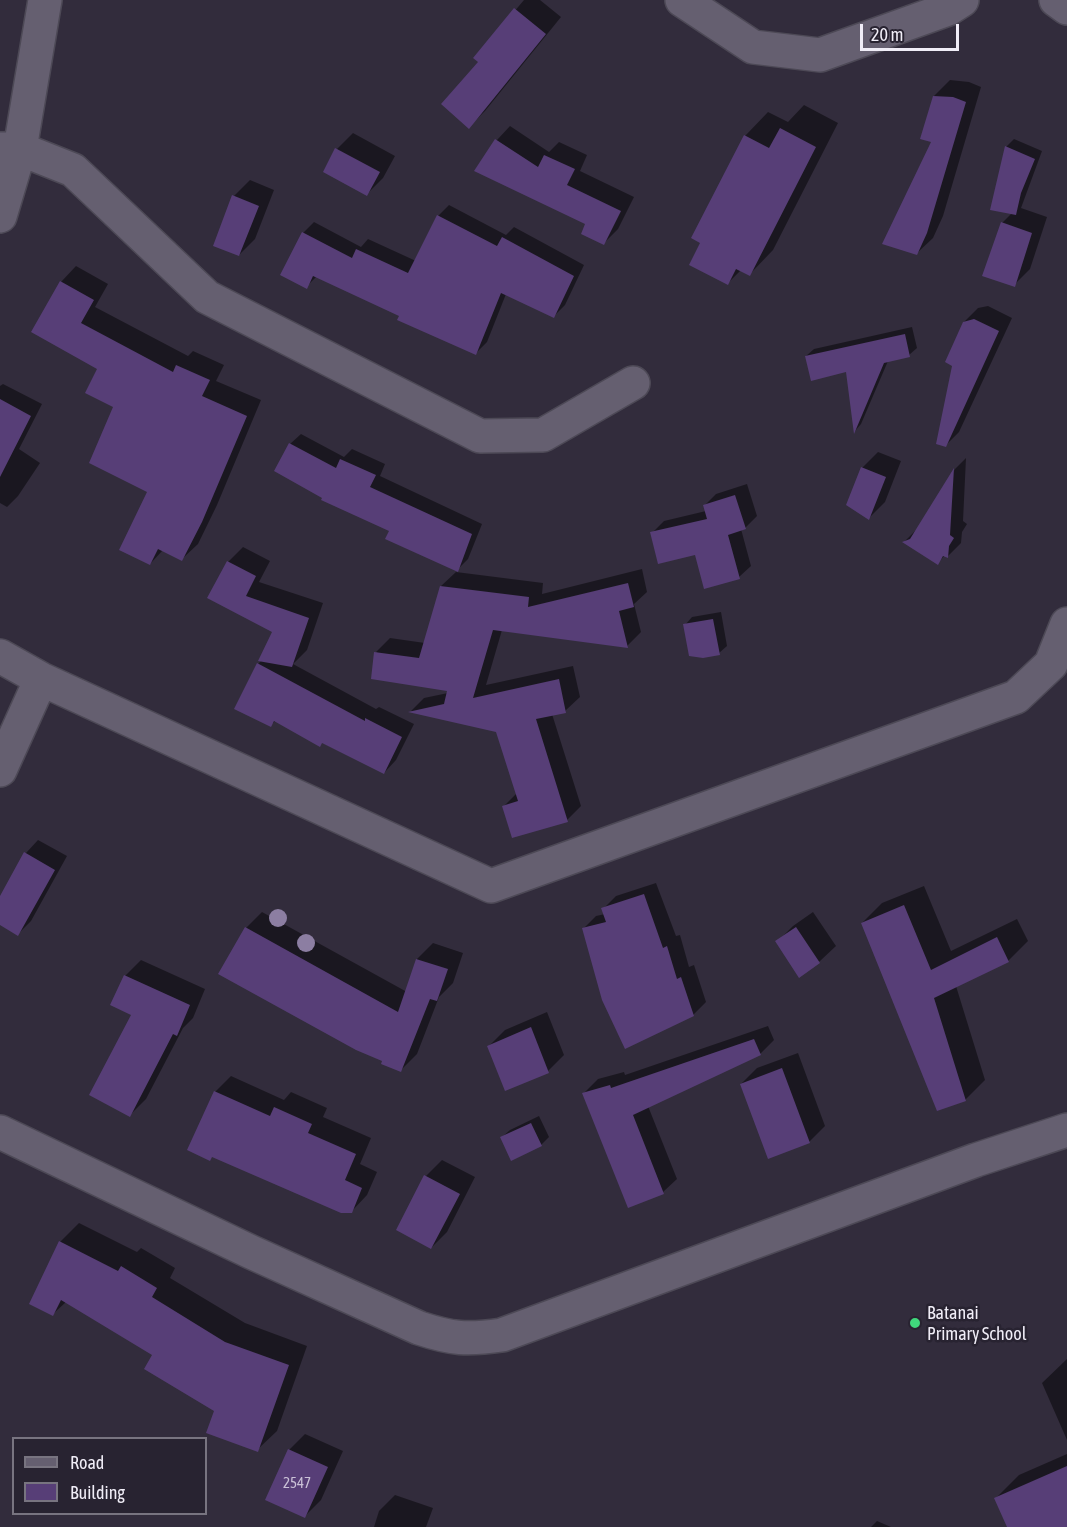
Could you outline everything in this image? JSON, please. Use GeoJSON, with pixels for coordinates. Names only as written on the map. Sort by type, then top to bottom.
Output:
{"type":"FeatureCollection","features":[{"type":"Feature","properties":{"kind":"street"},"geometry":{"type":"LineString","coordinates":[[0,216],[10,149],[45,0]]}},
{"type":"Feature","properties":{"kind":"street"},"geometry":{"type":"LineString","coordinates":[[682,0],[753,47],[820,55],[948,9],[962,0]]}},
{"type":"Feature","properties":{"kind":"street"},"geometry":{"type":"LineString","coordinates":[[1056,0],[1067,8]]}},
{"type":"Feature","properties":{"kind":"street"},"geometry":{"type":"LineString","coordinates":[[10,149],[73,170],[207,297],[480,436],[543,435],[633,383]]}},
{"type":"Feature","properties":{"kind":"street"},"geometry":{"type":"LineString","coordinates":[[0,656],[40,679],[491,886],[1016,697],[1051,664],[1067,624]]}},
{"type":"Feature","properties":{"kind":"street"},"geometry":{"type":"LineString","coordinates":[[0,770],[40,679]]}},
{"type":"Feature","properties":{"kind":"street"},"geometry":{"type":"LineString","coordinates":[[0,1132],[251,1252],[419,1328],[447,1337],[477,1339],[502,1335],[976,1160],[1067,1130]]}},
{"type":"Feature","properties":{"kind":"building"},"geometry":{"type":"Polygon","coordinates":[[[514,8],[546,34],[469,129],[441,104],[478,62],[473,58],[514,8]]]}},
{"type":"Feature","properties":{"kind":"building"},"geometry":{"type":"Polygon","coordinates":[[[933,96],[953,97],[966,102],[927,233],[917,255],[882,244],[931,142],[920,139],[933,96]]]}},
{"type":"Feature","properties":{"kind":"building"},"geometry":{"type":"Polygon","coordinates":[[[780,128],[816,147],[750,276],[736,269],[728,285],[689,265],[700,243],[691,238],[744,135],[769,148],[780,128]]]}},
{"type":"Feature","properties":{"kind":"building"},"geometry":{"type":"Polygon","coordinates":[[[495,139],[538,167],[544,155],[575,169],[567,185],[621,211],[604,245],[581,234],[585,224],[474,171],[495,139]]]}},
{"type":"Feature","properties":{"kind":"building"},"geometry":{"type":"Polygon","coordinates":[[[1005,146],[1035,159],[1021,193],[1016,215],[990,210],[1005,146]]]}},
{"type":"Feature","properties":{"kind":"building"},"geometry":{"type":"Polygon","coordinates":[[[335,148],[380,172],[367,196],[323,172],[335,148]]]}},
{"type":"Feature","properties":{"kind":"building"},"geometry":{"type":"Polygon","coordinates":[[[232,195],[259,206],[239,256],[213,246],[232,195]]]}},
{"type":"Feature","properties":{"kind":"building"},"geometry":{"type":"Polygon","coordinates":[[[437,215],[497,246],[502,237],[574,276],[554,318],[501,293],[476,355],[397,320],[399,316],[313,276],[307,289],[280,275],[302,232],[352,258],[356,249],[408,273],[437,215]]]}},
{"type":"Feature","properties":{"kind":"building"},"geometry":{"type":"Polygon","coordinates":[[[1001,222],[1032,233],[1015,287],[982,276],[1001,222]]]}},
{"type":"Feature","properties":{"kind":"building"},"geometry":{"type":"Polygon","coordinates":[[[60,281],[94,300],[81,323],[173,372],[176,365],[210,380],[202,396],[247,416],[202,522],[182,561],[158,549],[150,565],[119,550],[147,492],[89,463],[113,407],[85,393],[97,369],[31,332],[60,281]]]}},
{"type":"Feature","properties":{"kind":"building"},"geometry":{"type":"Polygon","coordinates":[[[974,319],[999,331],[946,447],[936,444],[952,366],[945,362],[963,322],[974,319]]]}},
{"type":"Feature","properties":{"kind":"building"},"geometry":{"type":"Polygon","coordinates":[[[905,334],[910,357],[884,363],[854,434],[846,372],[811,381],[805,356],[905,334]]]}},
{"type":"Feature","properties":{"kind":"building"},"geometry":{"type":"Polygon","coordinates":[[[0,399],[31,416],[0,477],[0,399]]]}},
{"type":"Feature","properties":{"kind":"building"},"geometry":{"type":"Polygon","coordinates":[[[289,443],[336,468],[340,459],[376,475],[370,487],[472,534],[458,572],[385,539],[389,531],[321,500],[322,498],[274,471],[289,443]]]}},
{"type":"Feature","properties":{"kind":"building"},"geometry":{"type":"Polygon","coordinates":[[[861,467],[886,477],[869,520],[846,505],[861,467]]]}},
{"type":"Feature","properties":{"kind":"building"},"geometry":{"type":"Polygon","coordinates":[[[954,468],[950,535],[954,538],[949,546],[948,558],[943,556],[938,565],[902,542],[910,539],[954,468]]]}},
{"type":"Feature","properties":{"kind":"building"},"geometry":{"type":"Polygon","coordinates":[[[735,495],[746,529],[728,535],[740,579],[704,589],[695,555],[658,564],[650,532],[707,519],[703,505],[735,495]]]}},
{"type":"Feature","properties":{"kind":"building"},"geometry":{"type":"Polygon","coordinates":[[[227,561],[256,576],[246,596],[309,618],[292,667],[258,661],[272,632],[207,598],[227,561]]]}},
{"type":"Feature","properties":{"kind":"building"},"geometry":{"type":"Polygon","coordinates":[[[628,583],[634,607],[619,611],[628,648],[493,630],[473,698],[559,679],[566,713],[536,719],[568,822],[512,838],[502,806],[518,801],[496,732],[408,712],[444,704],[447,691],[371,679],[374,652],[419,658],[440,586],[529,597],[528,607],[628,583]]]}},
{"type":"Feature","properties":{"kind":"building"},"geometry":{"type":"Polygon","coordinates":[[[713,619],[720,655],[703,658],[689,656],[683,624],[713,619]]]}},
{"type":"Feature","properties":{"kind":"building"},"geometry":{"type":"Polygon","coordinates":[[[257,663],[365,721],[365,718],[402,737],[384,774],[322,743],[320,747],[274,721],[271,727],[234,709],[257,663]]]}},
{"type":"Feature","properties":{"kind":"building"},"geometry":{"type":"Polygon","coordinates":[[[24,852],[55,870],[18,936],[0,925],[0,896],[24,852]]]}},
{"type":"Feature","properties":{"kind":"building"},"geometry":{"type":"Polygon","coordinates":[[[644,894],[663,948],[667,946],[677,979],[681,977],[694,1016],[625,1049],[602,1000],[582,928],[606,922],[601,908],[644,894]]]}},
{"type":"Feature","properties":{"kind":"building"},"geometry":{"type":"Polygon","coordinates":[[[904,905],[931,970],[997,937],[1009,962],[934,998],[966,1101],[937,1111],[861,923],[904,905]]]}},
{"type":"Feature","properties":{"kind":"building"},"geometry":{"type":"Polygon","coordinates":[[[245,927],[398,1012],[416,959],[448,969],[437,1001],[430,999],[401,1072],[381,1064],[382,1061],[356,1050],[218,974],[245,927]]]}},
{"type":"Feature","properties":{"kind":"building"},"geometry":{"type":"Polygon","coordinates":[[[796,927],[820,963],[799,978],[775,941],[796,927]]]}},
{"type":"Feature","properties":{"kind":"building"},"geometry":{"type":"Polygon","coordinates":[[[124,975],[190,1005],[177,1036],[173,1034],[130,1117],[89,1095],[131,1015],[110,1005],[124,975]]]}},
{"type":"Feature","properties":{"kind":"building"},"geometry":{"type":"Polygon","coordinates":[[[531,1027],[549,1073],[505,1091],[487,1046],[531,1027]]]}},
{"type":"Feature","properties":{"kind":"building"},"geometry":{"type":"Polygon","coordinates":[[[754,1039],[761,1055],[633,1115],[664,1194],[628,1208],[582,1093],[610,1085],[611,1088],[754,1039]]]}},
{"type":"Feature","properties":{"kind":"building"},"geometry":{"type":"Polygon","coordinates":[[[782,1068],[810,1143],[768,1159],[740,1084],[782,1068]]]}},
{"type":"Feature","properties":{"kind":"building"},"geometry":{"type":"Polygon","coordinates":[[[214,1091],[270,1116],[274,1107],[312,1124],[308,1133],[356,1154],[345,1180],[362,1188],[352,1213],[341,1213],[212,1157],[210,1161],[187,1150],[214,1091]]]}},
{"type":"Feature","properties":{"kind":"building"},"geometry":{"type":"Polygon","coordinates":[[[531,1123],[542,1146],[511,1161],[500,1137],[531,1123]]]}},
{"type":"Feature","properties":{"kind":"building"},"geometry":{"type":"Polygon","coordinates":[[[424,1175],[460,1194],[431,1249],[396,1230],[424,1175]]]}},
{"type":"Feature","properties":{"kind":"building"},"geometry":{"type":"Polygon","coordinates":[[[59,1241],[118,1271],[121,1266],[157,1288],[152,1297],[225,1342],[289,1365],[258,1452],[206,1433],[214,1411],[144,1369],[152,1355],[61,1300],[53,1316],[29,1304],[59,1241]]]}},
{"type":"Feature","properties":{"kind":"building"},"geometry":{"type":"Polygon","coordinates":[[[288,1449],[328,1467],[305,1518],[265,1500],[288,1449]]]}},
{"type":"Feature","properties":{"kind":"building"},"geometry":{"type":"Polygon","coordinates":[[[1067,1466],[1067,1527],[1007,1527],[994,1498],[1067,1466]]]}},
{"type":"Feature","properties":{"kind":"place","name":"Batanai Primary School"},"geometry":{"type":"Point","coordinates":[915,1323]}}]}
